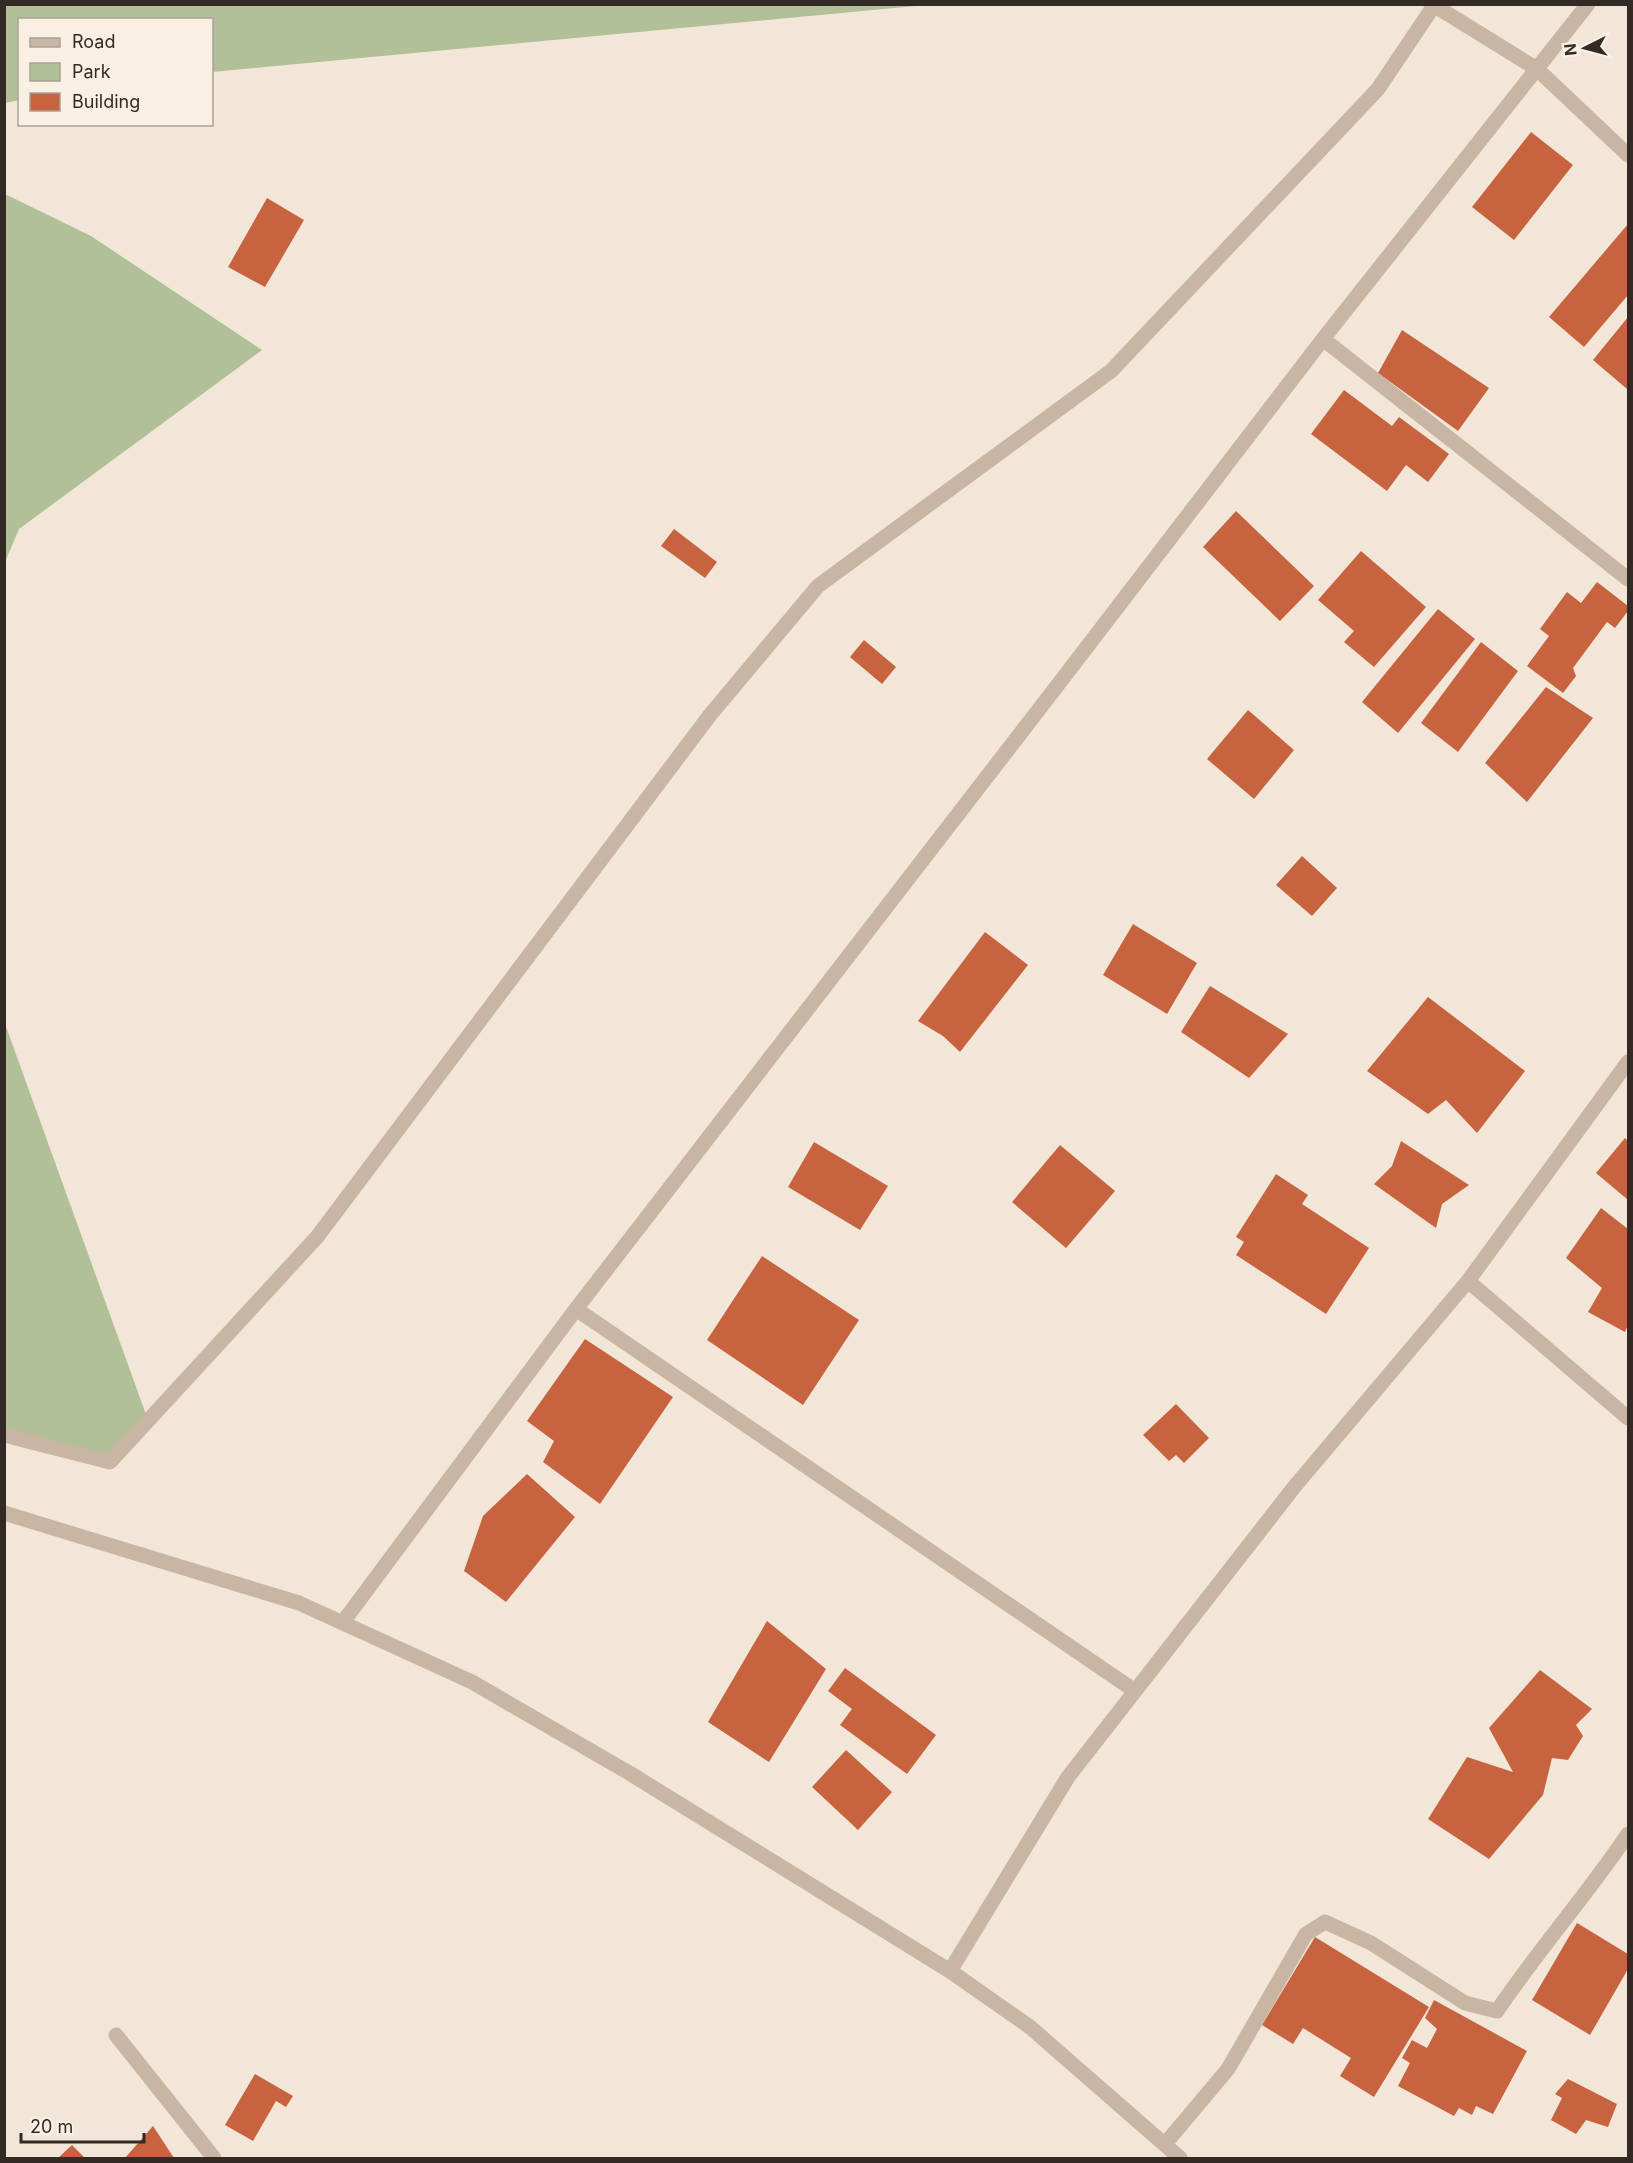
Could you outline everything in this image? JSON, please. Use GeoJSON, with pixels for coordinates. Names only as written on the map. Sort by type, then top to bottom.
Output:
{"type":"FeatureCollection","features":[{"type":"Feature","properties":{"kind":"street"},"geometry":{"type":"LineString","coordinates":[[343,1622],[576,1309],[1065,677],[1323,339],[1588,4]]}},
{"type":"Feature","properties":{"kind":"street"},"geometry":{"type":"LineString","coordinates":[[4,1435],[110,1462],[317,1237],[710,715],[818,586],[1111,371],[1378,89],[1433,5],[1537,69],[1629,155]]}},
{"type":"Feature","properties":{"kind":"street"},"geometry":{"type":"LineString","coordinates":[[1323,339],[1629,579]]}},
{"type":"Feature","properties":{"kind":"street"},"geometry":{"type":"LineString","coordinates":[[950,1971],[1068,1777],[1295,1486],[1468,1281],[1629,1062]]}},
{"type":"Feature","properties":{"kind":"street"},"geometry":{"type":"LineString","coordinates":[[1468,1281],[1629,1418]]}},
{"type":"Feature","properties":{"kind":"street"},"geometry":{"type":"LineString","coordinates":[[576,1309],[1135,1691]]}},
{"type":"Feature","properties":{"kind":"street"},"geometry":{"type":"LineString","coordinates":[[4,1514],[299,1603],[472,1682],[631,1774],[950,1971],[1030,2026],[1180,2158]]}},
{"type":"Feature","properties":{"kind":"street"},"geometry":{"type":"LineString","coordinates":[[1165,2144],[1228,2069],[1306,1934],[1325,1922],[1371,1943],[1465,2003],[1497,2011],[1518,1979],[1629,1834]]}},
{"type":"Feature","properties":{"kind":"street"},"geometry":{"type":"LineString","coordinates":[[116,2034],[214,2158]]}},
{"type":"Feature","properties":{"kind":"green space"},"geometry":{"type":"Polygon","coordinates":[[[5,4],[926,4],[213,72],[213,18],[18,18],[18,100],[5,103],[5,4]]]}},
{"type":"Feature","properties":{"kind":"green space"},"geometry":{"type":"Polygon","coordinates":[[[5,194],[91,236],[262,350],[19,529],[5,562],[5,194]]]}},
{"type":"Feature","properties":{"kind":"green space"},"geometry":{"type":"Polygon","coordinates":[[[4,1021],[148,1420],[110,1462],[5,1435],[4,1021]]]}},
{"type":"Feature","properties":{"kind":"building"},"geometry":{"type":"Polygon","coordinates":[[[1531,132],[1573,165],[1514,240],[1472,207],[1531,132]]]}},
{"type":"Feature","properties":{"kind":"building"},"geometry":{"type":"Polygon","coordinates":[[[267,198],[304,220],[265,287],[228,267],[267,198]]]}},
{"type":"Feature","properties":{"kind":"building"},"geometry":{"type":"Polygon","coordinates":[[[1628,224],[1628,295],[1584,347],[1549,317],[1628,224]]]}},
{"type":"Feature","properties":{"kind":"building"},"geometry":{"type":"Polygon","coordinates":[[[1628,317],[1628,387],[1627,389],[1593,360],[1628,317]]]}},
{"type":"Feature","properties":{"kind":"building"},"geometry":{"type":"Polygon","coordinates":[[[1402,330],[1489,388],[1458,431],[1378,373],[1402,330]]]}},
{"type":"Feature","properties":{"kind":"building"},"geometry":{"type":"Polygon","coordinates":[[[1344,390],[1392,426],[1399,417],[1449,454],[1428,482],[1406,465],[1387,491],[1311,434],[1344,390]]]}},
{"type":"Feature","properties":{"kind":"building"},"geometry":{"type":"Polygon","coordinates":[[[1236,511],[1314,586],[1280,621],[1203,547],[1236,511]]]}},
{"type":"Feature","properties":{"kind":"building"},"geometry":{"type":"Polygon","coordinates":[[[674,529],[717,562],[705,578],[661,546],[674,529]]]}},
{"type":"Feature","properties":{"kind":"building"},"geometry":{"type":"Polygon","coordinates":[[[1361,551],[1426,607],[1374,667],[1344,642],[1354,631],[1318,600],[1361,551]]]}},
{"type":"Feature","properties":{"kind":"building"},"geometry":{"type":"Polygon","coordinates":[[[1597,582],[1628,606],[1628,611],[1615,628],[1607,622],[1573,668],[1576,676],[1563,693],[1527,666],[1549,636],[1540,629],[1567,592],[1581,603],[1597,582]]]}},
{"type":"Feature","properties":{"kind":"building"},"geometry":{"type":"Polygon","coordinates":[[[1438,609],[1475,639],[1398,733],[1362,702],[1438,609]]]}},
{"type":"Feature","properties":{"kind":"building"},"geometry":{"type":"Polygon","coordinates":[[[864,640],[896,667],[882,684],[850,657],[864,640]]]}},
{"type":"Feature","properties":{"kind":"building"},"geometry":{"type":"Polygon","coordinates":[[[1481,642],[1518,671],[1458,752],[1421,723],[1481,642]]]}},
{"type":"Feature","properties":{"kind":"building"},"geometry":{"type":"Polygon","coordinates":[[[1546,687],[1593,718],[1527,802],[1485,763],[1546,687]]]}},
{"type":"Feature","properties":{"kind":"building"},"geometry":{"type":"Polygon","coordinates":[[[1248,710],[1294,750],[1254,799],[1207,759],[1248,710]]]}},
{"type":"Feature","properties":{"kind":"building"},"geometry":{"type":"Polygon","coordinates":[[[1302,856],[1337,888],[1312,916],[1276,885],[1302,856]]]}},
{"type":"Feature","properties":{"kind":"building"},"geometry":{"type":"Polygon","coordinates":[[[1133,924],[1197,963],[1167,1014],[1103,975],[1133,924]]]}},
{"type":"Feature","properties":{"kind":"building"},"geometry":{"type":"Polygon","coordinates":[[[985,932],[1028,965],[960,1052],[943,1036],[918,1021],[985,932]]]}},
{"type":"Feature","properties":{"kind":"building"},"geometry":{"type":"Polygon","coordinates":[[[1210,986],[1288,1034],[1249,1078],[1181,1032],[1210,986]]]}},
{"type":"Feature","properties":{"kind":"building"},"geometry":{"type":"Polygon","coordinates":[[[1428,997],[1525,1071],[1477,1133],[1446,1100],[1428,1114],[1367,1071],[1428,997]]]}},
{"type":"Feature","properties":{"kind":"building"},"geometry":{"type":"Polygon","coordinates":[[[1625,1138],[1628,1141],[1628,1200],[1596,1173],[1625,1138]]]}},
{"type":"Feature","properties":{"kind":"building"},"geometry":{"type":"Polygon","coordinates":[[[1401,1141],[1469,1185],[1442,1204],[1436,1228],[1374,1184],[1392,1166],[1401,1141]]]}},
{"type":"Feature","properties":{"kind":"building"},"geometry":{"type":"Polygon","coordinates":[[[814,1142],[888,1186],[860,1230],[788,1187],[814,1142]]]}},
{"type":"Feature","properties":{"kind":"building"},"geometry":{"type":"Polygon","coordinates":[[[1060,1145],[1115,1191],[1066,1248],[1012,1202],[1060,1145]]]}},
{"type":"Feature","properties":{"kind":"building"},"geometry":{"type":"Polygon","coordinates":[[[1276,1174],[1308,1195],[1302,1204],[1369,1248],[1326,1314],[1236,1255],[1244,1242],[1236,1237],[1276,1174]]]}},
{"type":"Feature","properties":{"kind":"building"},"geometry":{"type":"Polygon","coordinates":[[[1601,1208],[1628,1229],[1628,1325],[1625,1332],[1588,1312],[1602,1288],[1566,1258],[1601,1208]]]}},
{"type":"Feature","properties":{"kind":"building"},"geometry":{"type":"Polygon","coordinates":[[[762,1256],[859,1320],[803,1405],[707,1340],[762,1256]]]}},
{"type":"Feature","properties":{"kind":"building"},"geometry":{"type":"Polygon","coordinates":[[[585,1339],[673,1397],[600,1504],[543,1462],[554,1441],[527,1421],[585,1339]]]}},
{"type":"Feature","properties":{"kind":"building"},"geometry":{"type":"Polygon","coordinates":[[[1176,1404],[1209,1438],[1184,1463],[1176,1455],[1169,1461],[1143,1435],[1176,1404]]]}},
{"type":"Feature","properties":{"kind":"building"},"geometry":{"type":"Polygon","coordinates":[[[527,1474],[575,1517],[506,1602],[464,1571],[483,1516],[527,1474]]]}},
{"type":"Feature","properties":{"kind":"building"},"geometry":{"type":"Polygon","coordinates":[[[767,1621],[826,1669],[769,1762],[708,1722],[767,1621]]]}},
{"type":"Feature","properties":{"kind":"building"},"geometry":{"type":"Polygon","coordinates":[[[845,1668],[936,1735],[907,1774],[840,1725],[852,1709],[828,1691],[845,1668]]]}},
{"type":"Feature","properties":{"kind":"building"},"geometry":{"type":"Polygon","coordinates":[[[1540,1670],[1592,1709],[1576,1725],[1583,1736],[1568,1760],[1552,1758],[1543,1795],[1489,1859],[1428,1819],[1467,1757],[1513,1772],[1489,1728],[1540,1670]]]}},
{"type":"Feature","properties":{"kind":"building"},"geometry":{"type":"Polygon","coordinates":[[[846,1750],[892,1792],[858,1830],[812,1787],[846,1750]]]}},
{"type":"Feature","properties":{"kind":"building"},"geometry":{"type":"Polygon","coordinates":[[[1577,1923],[1628,1954],[1628,1969],[1590,2035],[1532,2000],[1577,1923]]]}},
{"type":"Feature","properties":{"kind":"building"},"geometry":{"type":"Polygon","coordinates":[[[1315,1937],[1429,2007],[1374,2097],[1340,2076],[1351,2058],[1303,2028],[1293,2044],[1262,2025],[1315,1937]]]}},
{"type":"Feature","properties":{"kind":"building"},"geometry":{"type":"Polygon","coordinates":[[[1434,2000],[1527,2051],[1493,2114],[1476,2106],[1472,2115],[1459,2108],[1454,2116],[1398,2086],[1410,2063],[1402,2058],[1412,2040],[1427,2048],[1437,2029],[1425,2018],[1434,2000]]]}},
{"type":"Feature","properties":{"kind":"building"},"geometry":{"type":"Polygon","coordinates":[[[255,2074],[293,2096],[286,2107],[276,2101],[253,2141],[225,2125],[255,2074]]]}},
{"type":"Feature","properties":{"kind":"building"},"geometry":{"type":"Polygon","coordinates":[[[1568,2079],[1617,2104],[1608,2127],[1586,2120],[1576,2134],[1551,2120],[1562,2098],[1555,2094],[1568,2079]]]}},
{"type":"Feature","properties":{"kind":"building"},"geometry":{"type":"Polygon","coordinates":[[[153,2126],[174,2158],[125,2158],[153,2126]]]}},
{"type":"Feature","properties":{"kind":"building"},"geometry":{"type":"Polygon","coordinates":[[[72,2145],[85,2158],[58,2158],[72,2145]]]}}]}
